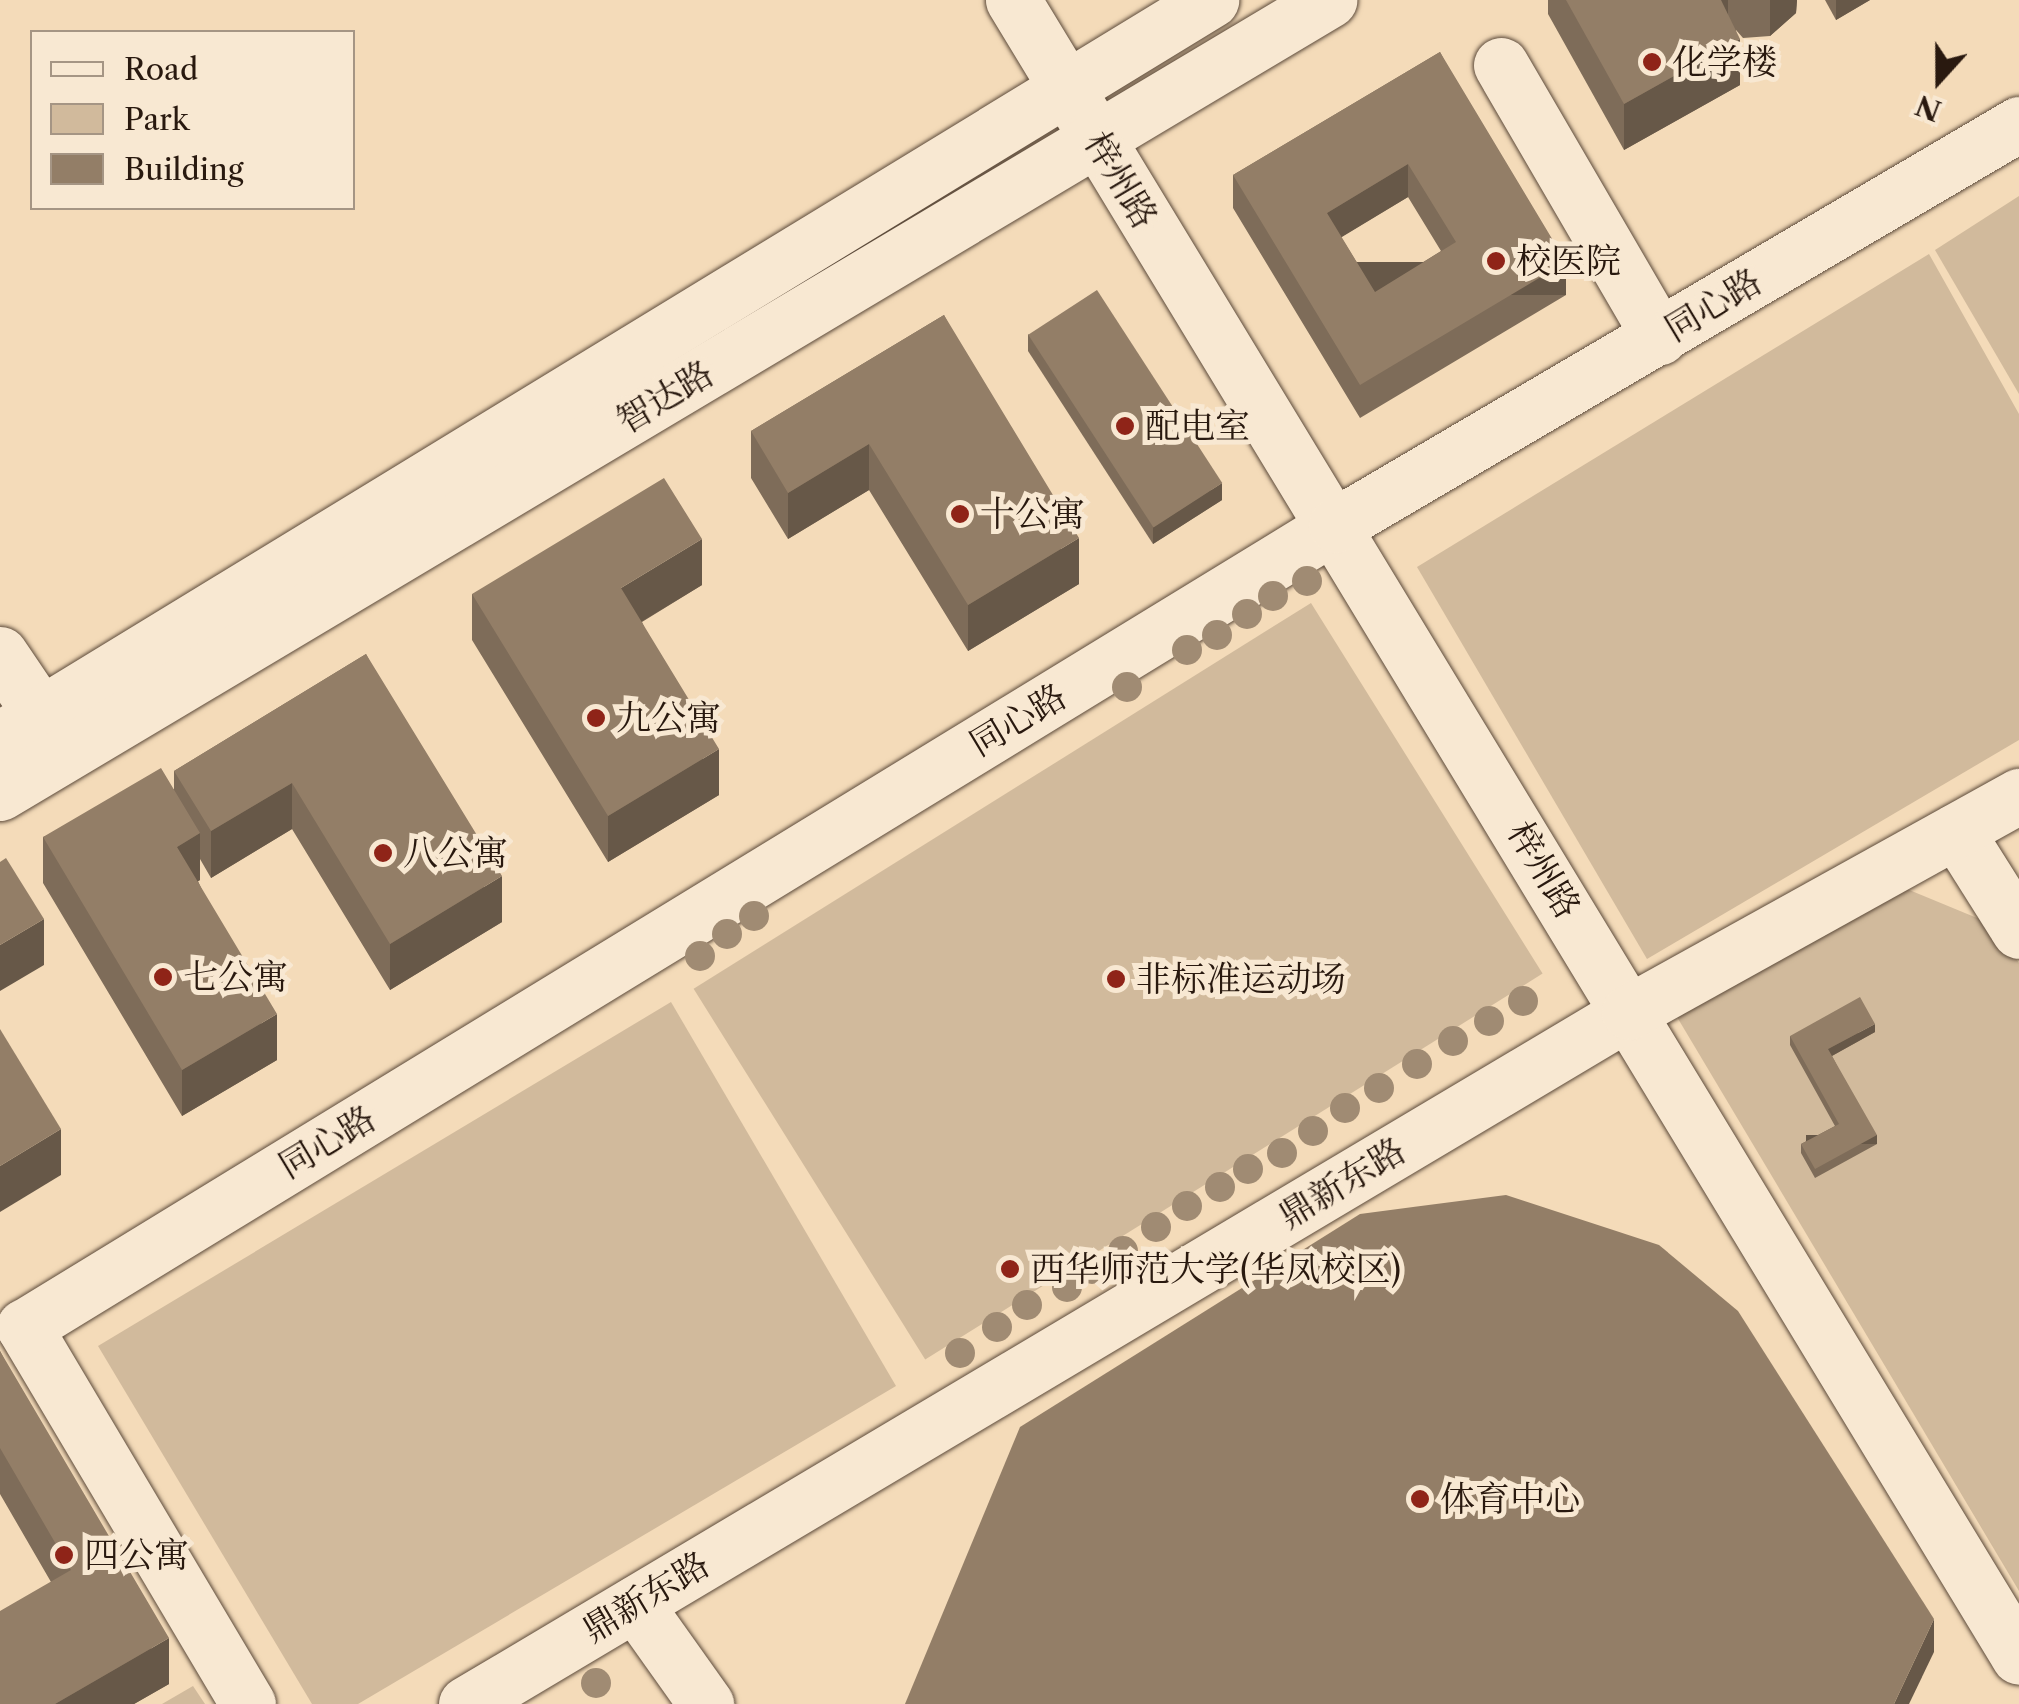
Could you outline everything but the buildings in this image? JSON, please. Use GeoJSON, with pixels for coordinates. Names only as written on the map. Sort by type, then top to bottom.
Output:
{"type":"FeatureCollection","features":[{"type":"Feature","properties":{"kind":"street","name":"梓州路"},"geometry":{"type":"LineString","coordinates":[[1014,0],[2019,1657]]}},
{"type":"Feature","properties":{"kind":"street","name":"智达路"},"geometry":{"type":"LineString","coordinates":[[0,793],[37,736],[1066,86],[1211,0]]}},
{"type":"Feature","properties":{"kind":"street","name":"智达路"},"geometry":{"type":"LineString","coordinates":[[37,736],[1095,139],[1330,0]]}},
{"type":"Feature","properties":{"kind":"street"},"geometry":{"type":"LineString","coordinates":[[1501,65],[1660,337]]}},
{"type":"Feature","properties":{"kind":"street","name":"同心路"},"geometry":{"type":"LineString","coordinates":[[248,1704],[24,1327],[1336,526],[2019,124]]}},
{"type":"Feature","properties":{"kind":"street"},"geometry":{"type":"LineString","coordinates":[[0,654],[37,736]]}},
{"type":"Feature","properties":{"kind":"street","name":"鼎新东路"},"geometry":{"type":"LineString","coordinates":[[466,1704],[1630,1012],[2019,796]]}},
{"type":"Feature","properties":{"kind":"street"},"geometry":{"type":"LineString","coordinates":[[1956,831],[2019,931]]}},
{"type":"Feature","properties":{"kind":"street"},"geometry":{"type":"LineString","coordinates":[[634,1604],[706,1704]]}},
{"type":"Feature","properties":{"kind":"green space"},"geometry":{"type":"Polygon","coordinates":[[[2019,196],[2019,394],[1935,250],[2019,196]]]}},
{"type":"Feature","properties":{"kind":"green space"},"geometry":{"type":"Polygon","coordinates":[[[1929,254],[2019,414],[2019,740],[1647,959],[1417,567],[1929,254]]]}},
{"type":"Feature","properties":{"kind":"green space","name":"非标准运动场"},"geometry":{"type":"Polygon","coordinates":[[[1311,603],[1543,974],[925,1359],[694,989],[1311,603]]]}},
{"type":"Feature","properties":{"kind":"green space"},"geometry":{"type":"Polygon","coordinates":[[[1902,887],[1994,925],[2019,963],[2019,1591],[1677,1017],[1902,887]]]}},
{"type":"Feature","properties":{"kind":"green space"},"geometry":{"type":"Polygon","coordinates":[[[671,1002],[896,1386],[358,1704],[312,1704],[98,1346],[671,1002]]]}},
{"type":"Feature","properties":{"kind":"green space"},"geometry":{"type":"Polygon","coordinates":[[[193,1686],[205,1704],[162,1704],[193,1686]]]}},
{"type":"Feature","properties":{"kind":"place","name":"化学楼"},"geometry":{"type":"Point","coordinates":[1652,62]}},
{"type":"Feature","properties":{"kind":"place","name":"校医院"},"geometry":{"type":"Point","coordinates":[1496,261]}},
{"type":"Feature","properties":{"kind":"place","name":"配电室"},"geometry":{"type":"Point","coordinates":[1125,426]}},
{"type":"Feature","properties":{"kind":"place","name":"十公寓"},"geometry":{"type":"Point","coordinates":[960,514]}},
{"type":"Feature","properties":{"kind":"place","name":"九公寓"},"geometry":{"type":"Point","coordinates":[596,718]}},
{"type":"Feature","properties":{"kind":"place","name":"八公寓"},"geometry":{"type":"Point","coordinates":[383,853]}},
{"type":"Feature","properties":{"kind":"place","name":"七公寓"},"geometry":{"type":"Point","coordinates":[163,977]}},
{"type":"Feature","properties":{"kind":"place","name":"非标准运动场"},"geometry":{"type":"Point","coordinates":[1116,979]}},
{"type":"Feature","properties":{"kind":"place","name":"西华师范大学(华凤校区)"},"geometry":{"type":"Point","coordinates":[1010,1269]}},
{"type":"Feature","properties":{"kind":"place","name":"体育中心"},"geometry":{"type":"Point","coordinates":[1420,1499]}},
{"type":"Feature","properties":{"kind":"place","name":"四公寓"},"geometry":{"type":"Point","coordinates":[64,1555]}}]}
